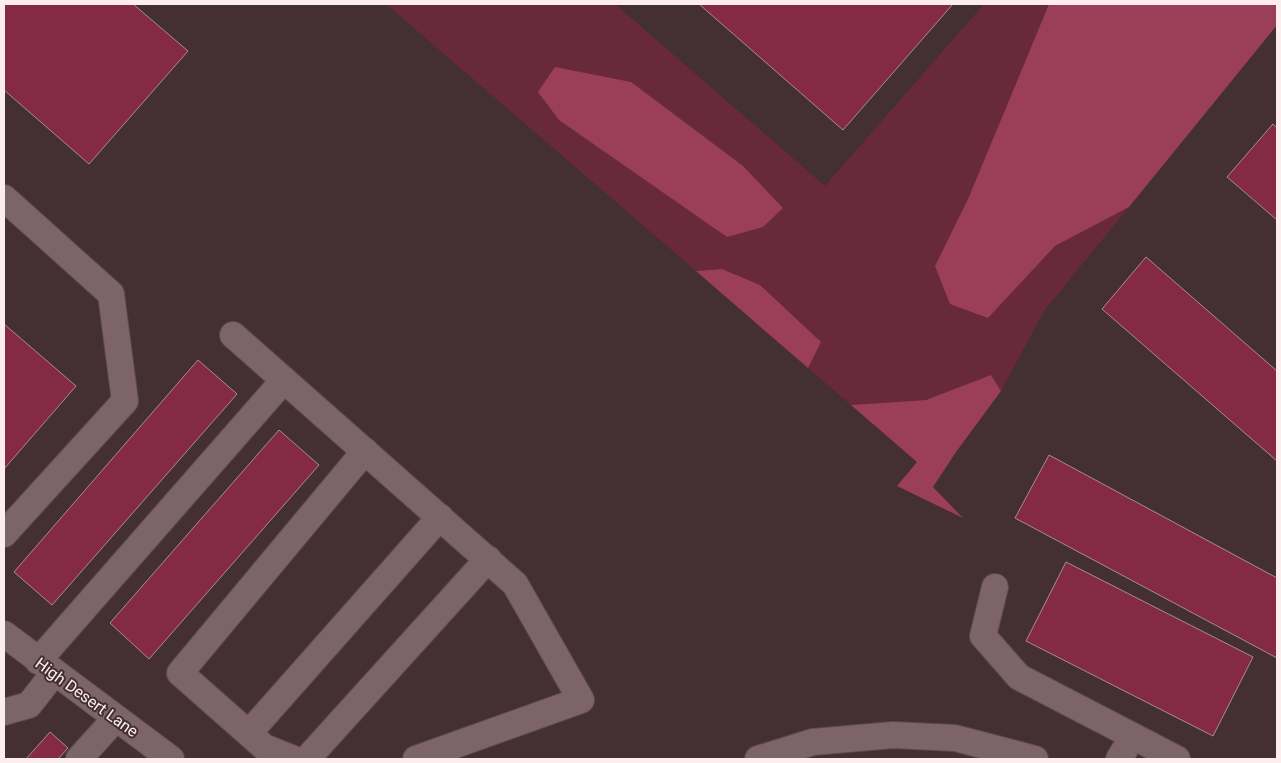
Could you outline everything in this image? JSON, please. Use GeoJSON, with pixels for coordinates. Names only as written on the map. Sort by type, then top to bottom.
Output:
{"type":"FeatureCollection","features":[{"type":"Feature","properties":{"kind":"street"},"geometry":{"type":"LineString","coordinates":[[4,198],[111,294],[125,401],[4,534]]}},
{"type":"Feature","properties":{"kind":"street"},"geometry":{"type":"LineString","coordinates":[[233,335],[516,584],[581,700],[416,759]]}},
{"type":"Feature","properties":{"kind":"street"},"geometry":{"type":"LineString","coordinates":[[4,712],[30,705],[46,667],[284,380]]}},
{"type":"Feature","properties":{"kind":"street"},"geometry":{"type":"LineString","coordinates":[[294,759],[264,748],[180,673],[365,451]]}},
{"type":"Feature","properties":{"kind":"street"},"geometry":{"type":"LineString","coordinates":[[248,733],[440,517]]}},
{"type":"Feature","properties":{"kind":"street"},"geometry":{"type":"LineString","coordinates":[[307,759],[488,559]]}},
{"type":"Feature","properties":{"kind":"street"},"geometry":{"type":"LineString","coordinates":[[995,587],[983,636],[1019,677],[1178,759]]}},
{"type":"Feature","properties":{"kind":"street","name":"High Desert Lane"},"geometry":{"type":"LineString","coordinates":[[4,634],[171,759]]}},
{"type":"Feature","properties":{"kind":"street"},"geometry":{"type":"LineString","coordinates":[[79,759],[116,718]]}},
{"type":"Feature","properties":{"kind":"street"},"geometry":{"type":"LineString","coordinates":[[758,759],[813,742],[894,735],[955,738],[1035,759]]}},
{"type":"Feature","properties":{"kind":"street"},"geometry":{"type":"LineString","coordinates":[[1119,759],[1132,736]]}},
{"type":"Feature","properties":{"kind":"shaded area"},"geometry":{"type":"Polygon","coordinates":[[[386,4],[615,4],[825,186],[984,4],[1049,4],[968,199],[935,266],[988,318],[1055,246],[1129,207],[1044,311],[1001,391],[991,375],[926,400],[851,405],[808,368],[821,342],[760,285],[722,269],[696,271],[386,4]]]}},
{"type":"Feature","properties":{"kind":"shaded area"},"geometry":{"type":"Polygon","coordinates":[[[1049,4],[1277,4],[1277,25],[1129,207],[1055,246],[988,318],[950,304],[935,266],[968,199],[1049,4]]]}},
{"type":"Feature","properties":{"kind":"shaded area"},"geometry":{"type":"Polygon","coordinates":[[[555,67],[631,82],[743,166],[783,208],[763,227],[727,237],[559,120],[538,92],[555,67]]]}},
{"type":"Feature","properties":{"kind":"shaded area"},"geometry":{"type":"Polygon","coordinates":[[[722,269],[760,285],[821,342],[808,368],[696,271],[722,269]]]}},
{"type":"Feature","properties":{"kind":"shaded area"},"geometry":{"type":"Polygon","coordinates":[[[991,375],[1001,391],[933,487],[963,518],[897,486],[917,462],[851,405],[926,400],[991,375]]]}},
{"type":"Feature","properties":{"kind":"building"},"geometry":{"type":"Polygon","coordinates":[[[4,4],[133,4],[188,51],[89,164],[4,90],[4,4]]]}},
{"type":"Feature","properties":{"kind":"building"},"geometry":{"type":"Polygon","coordinates":[[[699,4],[953,4],[843,130],[699,4]]]}},
{"type":"Feature","properties":{"kind":"building"},"geometry":{"type":"Polygon","coordinates":[[[1273,124],[1277,128],[1277,220],[1227,177],[1273,124]]]}},
{"type":"Feature","properties":{"kind":"building"},"geometry":{"type":"Polygon","coordinates":[[[1146,257],[1277,371],[1277,461],[1102,309],[1146,257]]]}},
{"type":"Feature","properties":{"kind":"building"},"geometry":{"type":"Polygon","coordinates":[[[4,324],[76,386],[4,469],[4,324]]]}},
{"type":"Feature","properties":{"kind":"building"},"geometry":{"type":"Polygon","coordinates":[[[198,360],[237,394],[52,605],[14,572],[198,360]]]}},
{"type":"Feature","properties":{"kind":"building"},"geometry":{"type":"Polygon","coordinates":[[[279,430],[319,465],[149,659],[110,623],[279,430]]]}},
{"type":"Feature","properties":{"kind":"building"},"geometry":{"type":"Polygon","coordinates":[[[1049,455],[1277,578],[1277,658],[1015,518],[1049,455]]]}},
{"type":"Feature","properties":{"kind":"building"},"geometry":{"type":"Polygon","coordinates":[[[1066,562],[1253,657],[1213,736],[1026,641],[1066,562]]]}},
{"type":"Feature","properties":{"kind":"building"},"geometry":{"type":"Polygon","coordinates":[[[50,732],[68,748],[58,759],[26,759],[50,732]]]}}]}
